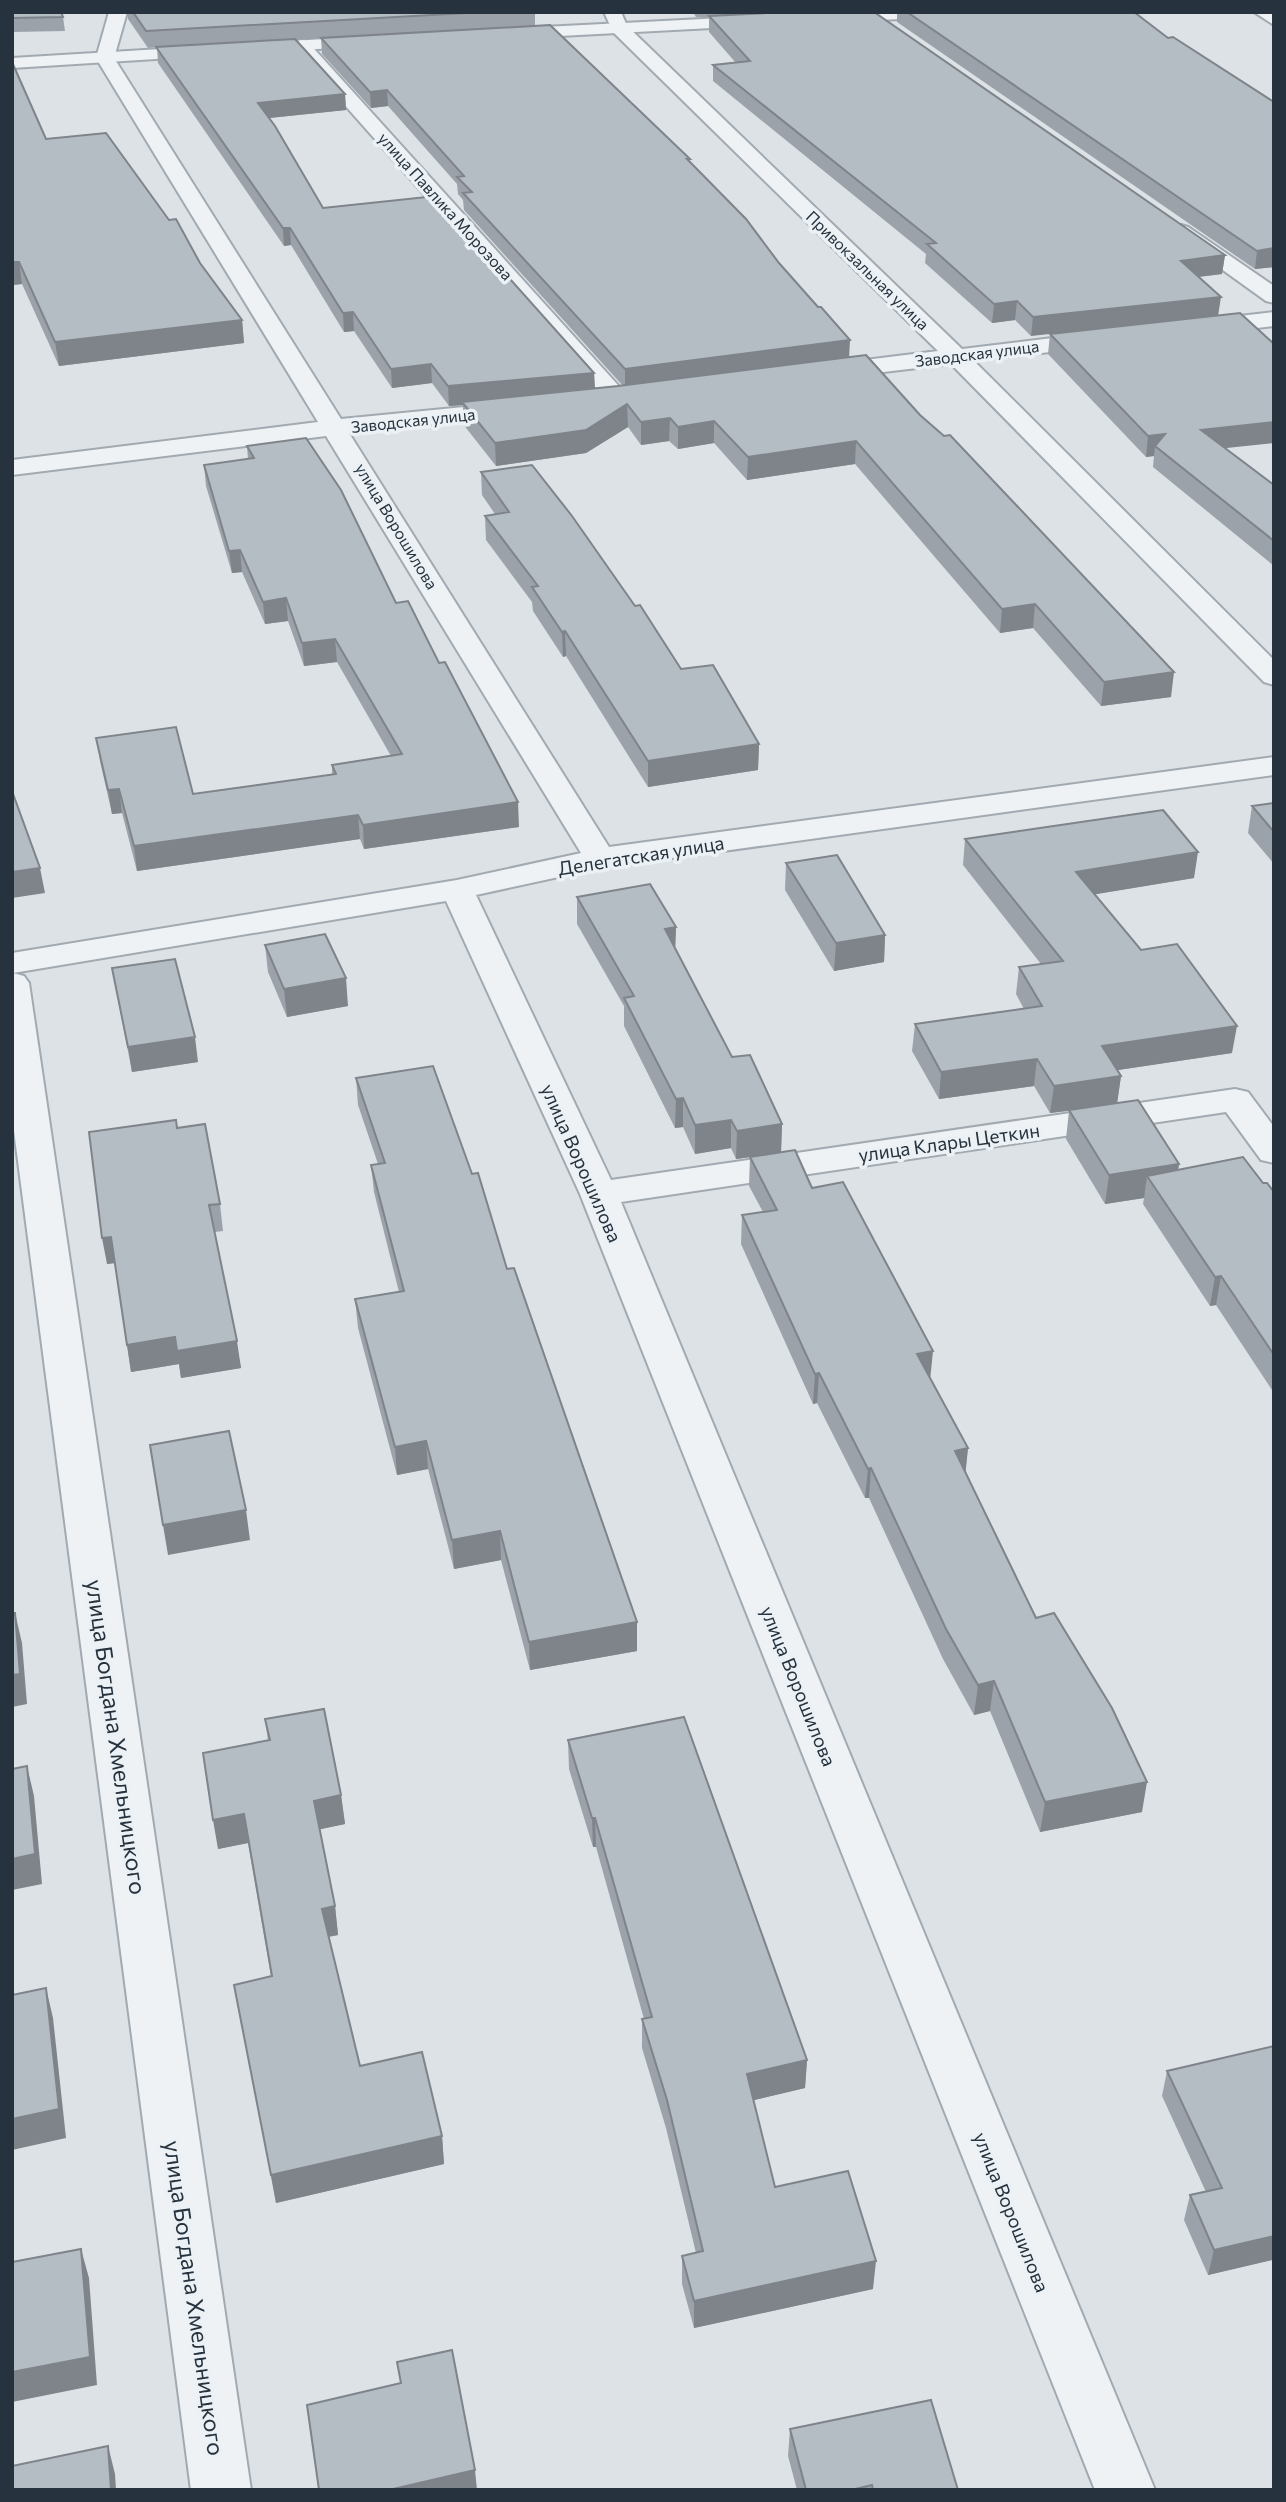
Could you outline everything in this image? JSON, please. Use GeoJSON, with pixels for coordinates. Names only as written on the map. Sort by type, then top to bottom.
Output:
{"type":"FeatureCollection","features":[{"type":"Feature","properties":{"kind":"street"},"geometry":{"type":"LineString","coordinates":[[105,58],[118,12]]}},
{"type":"Feature","properties":{"kind":"street"},"geometry":{"type":"LineString","coordinates":[[805,19],[936,12]]}},
{"type":"Feature","properties":{"kind":"street"},"geometry":{"type":"LineString","coordinates":[[1262,12],[1274,20]]}},
{"type":"Feature","properties":{"kind":"street"},"geometry":{"type":"LineString","coordinates":[[872,16],[894,31]]}},
{"type":"Feature","properties":{"kind":"street"},"geometry":{"type":"LineString","coordinates":[[481,36],[616,20],[779,20]]}},
{"type":"Feature","properties":{"kind":"street","name":"Привокзальная улица"},"geometry":{"type":"LineString","coordinates":[[616,20],[955,355],[1274,676]]}},
{"type":"Feature","properties":{"kind":"street"},"geometry":{"type":"LineString","coordinates":[[12,62],[398,40]]}},
{"type":"Feature","properties":{"kind":"street","name":"улица Павлика Морозова"},"geometry":{"type":"LineString","coordinates":[[302,45],[618,399]]}},
{"type":"Feature","properties":{"kind":"street","name":"улица Ворошилова"},"geometry":{"type":"LineString","coordinates":[[105,58],[336,427],[600,859]]}},
{"type":"Feature","properties":{"kind":"street"},"geometry":{"type":"LineString","coordinates":[[1162,218],[1274,296]]}},
{"type":"Feature","properties":{"kind":"street"},"geometry":{"type":"LineString","coordinates":[[1177,330],[1274,319]]}},
{"type":"Feature","properties":{"kind":"street","name":"Заводская улица"},"geometry":{"type":"LineString","coordinates":[[807,374],[1121,337]]}},
{"type":"Feature","properties":{"kind":"street"},"geometry":{"type":"LineString","coordinates":[[591,402],[645,396]]}},
{"type":"Feature","properties":{"kind":"street","name":"Заводская улица"},"geometry":{"type":"LineString","coordinates":[[12,468],[336,427],[537,407]]}},
{"type":"Feature","properties":{"kind":"street","name":"Делегатская улица"},"geometry":{"type":"LineString","coordinates":[[12,962],[457,890],[600,859],[1274,766]]}},
{"type":"Feature","properties":{"kind":"street","name":"улица Ворошилова"},"geometry":{"type":"LineString","coordinates":[[457,890],[598,1194],[1125,2490]]}},
{"type":"Feature","properties":{"kind":"street","name":"улица Богдана Хмельницкого"},"geometry":{"type":"LineString","coordinates":[[12,983],[221,2490]]}},
{"type":"Feature","properties":{"kind":"street","name":"улица Клары Цеткин"},"geometry":{"type":"LineString","coordinates":[[598,1194],[1235,1100],[1274,1152]]}},
{"type":"Feature","properties":{"kind":"building"},"geometry":{"type":"Polygon","coordinates":[[[12,12],[61,12],[63,17],[12,18],[12,12]]]}},
{"type":"Feature","properties":{"kind":"building"},"geometry":{"type":"Polygon","coordinates":[[[133,12],[485,12],[146,31],[133,12]]]}},
{"type":"Feature","properties":{"kind":"building"},"geometry":{"type":"Polygon","coordinates":[[[786,12],[874,12],[1225,255],[1181,261],[1221,297],[1033,317],[1017,301],[994,304],[927,244],[936,243],[713,65],[750,61],[709,16],[786,12]]]}},
{"type":"Feature","properties":{"kind":"building"},"geometry":{"type":"Polygon","coordinates":[[[907,12],[1134,12],[1168,38],[1173,37],[1274,102],[1274,248],[1257,251],[907,12]]]}},
{"type":"Feature","properties":{"kind":"building"},"geometry":{"type":"Polygon","coordinates":[[[550,25],[690,159],[687,159],[746,219],[779,263],[850,340],[625,369],[463,193],[472,192],[457,177],[464,176],[387,90],[370,92],[321,38],[550,25]]]}},
{"type":"Feature","properties":{"kind":"building"},"geometry":{"type":"Polygon","coordinates":[[[295,39],[345,94],[258,103],[275,126],[323,208],[436,196],[594,373],[448,386],[431,364],[391,369],[353,312],[343,313],[290,228],[283,228],[156,47],[295,39]]]}},
{"type":"Feature","properties":{"kind":"building"},"geometry":{"type":"Polygon","coordinates":[[[12,62],[46,139],[106,133],[169,220],[176,219],[200,263],[242,320],[55,342],[19,262],[12,262],[12,62]]]}},
{"type":"Feature","properties":{"kind":"building"},"geometry":{"type":"Polygon","coordinates":[[[1240,313],[1274,344],[1274,422],[1201,430],[1274,485],[1274,541],[1155,446],[1165,434],[1148,436],[1050,334],[1240,313]]]}},
{"type":"Feature","properties":{"kind":"building"},"geometry":{"type":"Polygon","coordinates":[[[866,355],[920,415],[944,436],[950,435],[1174,672],[1104,682],[1035,604],[1002,609],[856,441],[748,457],[714,421],[678,427],[670,418],[641,422],[627,404],[586,430],[495,443],[462,402],[618,386],[866,355]]]}},
{"type":"Feature","properties":{"kind":"building"},"geometry":{"type":"Polygon","coordinates":[[[306,438],[341,490],[396,603],[408,601],[439,663],[445,662],[518,802],[363,825],[358,815],[134,846],[119,789],[108,790],[96,738],[176,727],[193,794],[336,774],[332,765],[402,754],[335,639],[302,643],[286,598],[263,602],[240,550],[229,551],[204,465],[254,458],[247,446],[306,438]]]}},
{"type":"Feature","properties":{"kind":"building"},"geometry":{"type":"Polygon","coordinates":[[[532,465],[572,516],[635,606],[640,605],[681,669],[713,665],[759,744],[648,761],[565,631],[562,632],[532,587],[538,586],[485,516],[509,512],[481,472],[532,465]]]}},
{"type":"Feature","properties":{"kind":"building"},"geometry":{"type":"Polygon","coordinates":[[[12,791],[40,868],[12,872],[12,791]]]}},
{"type":"Feature","properties":{"kind":"building"},"geometry":{"type":"Polygon","coordinates":[[[1274,803],[1274,832],[1252,806],[1274,803]]]}},
{"type":"Feature","properties":{"kind":"building"},"geometry":{"type":"Polygon","coordinates":[[[1163,810],[1198,852],[1076,872],[1141,950],[1177,944],[1237,1026],[1102,1046],[1121,1076],[1054,1086],[1037,1059],[941,1072],[915,1024],[1042,1006],[1019,967],[1063,961],[965,839],[1163,810]]]}},
{"type":"Feature","properties":{"kind":"building"},"geometry":{"type":"Polygon","coordinates":[[[837,855],[885,935],[836,943],[786,863],[837,855]]]}},
{"type":"Feature","properties":{"kind":"building"},"geometry":{"type":"Polygon","coordinates":[[[650,884],[676,927],[665,929],[732,1057],[750,1055],[782,1124],[737,1131],[731,1120],[695,1125],[683,1098],[676,1099],[624,998],[634,996],[577,897],[650,884]]]}},
{"type":"Feature","properties":{"kind":"building"},"geometry":{"type":"Polygon","coordinates":[[[325,934],[346,978],[284,989],[265,945],[325,934]]]}},
{"type":"Feature","properties":{"kind":"building"},"geometry":{"type":"Polygon","coordinates":[[[175,959],[195,1037],[128,1047],[112,968],[175,959]]]}},
{"type":"Feature","properties":{"kind":"building"},"geometry":{"type":"Polygon","coordinates":[[[433,1066],[472,1174],[478,1173],[507,1269],[514,1268],[637,1622],[529,1642],[500,1531],[452,1540],[426,1441],[395,1447],[355,1299],[404,1291],[371,1165],[385,1163],[356,1078],[433,1066]]]}},
{"type":"Feature","properties":{"kind":"building"},"geometry":{"type":"Polygon","coordinates":[[[1138,1100],[1179,1164],[1109,1175],[1069,1110],[1138,1100]]]}},
{"type":"Feature","properties":{"kind":"building"},"geometry":{"type":"Polygon","coordinates":[[[176,1120],[177,1128],[205,1124],[220,1204],[209,1205],[237,1341],[177,1351],[175,1337],[127,1345],[111,1237],[102,1238],[89,1132],[176,1120]]]}},
{"type":"Feature","properties":{"kind":"building"},"geometry":{"type":"Polygon","coordinates":[[[795,1150],[812,1188],[843,1182],[933,1351],[917,1354],[968,1448],[955,1451],[1036,1618],[1054,1613],[1112,1708],[1147,1782],[1045,1802],[994,1681],[978,1685],[946,1629],[871,1468],[868,1469],[819,1373],[815,1374],[742,1215],[777,1210],[750,1157],[795,1150]]]}},
{"type":"Feature","properties":{"kind":"building"},"geometry":{"type":"Polygon","coordinates":[[[1243,1157],[1263,1183],[1267,1183],[1274,1192],[1274,1355],[1221,1276],[1215,1277],[1147,1176],[1243,1157]]]}},
{"type":"Feature","properties":{"kind":"building"},"geometry":{"type":"Polygon","coordinates":[[[229,1431],[246,1510],[163,1525],[150,1445],[229,1431]]]}},
{"type":"Feature","properties":{"kind":"building"},"geometry":{"type":"Polygon","coordinates":[[[12,1613],[15,1613],[20,1674],[12,1675],[12,1613]]]}},
{"type":"Feature","properties":{"kind":"building"},"geometry":{"type":"Polygon","coordinates":[[[324,1709],[341,1795],[314,1801],[335,1906],[322,1909],[360,2066],[422,2052],[442,2136],[271,2175],[234,1985],[272,1976],[244,1814],[213,1820],[203,1753],[270,1740],[265,1719],[324,1709]]]}},
{"type":"Feature","properties":{"kind":"building"},"geometry":{"type":"Polygon","coordinates":[[[684,1717],[807,2060],[747,2074],[775,2187],[848,2171],[876,2261],[694,2301],[682,2256],[703,2251],[667,2100],[642,2019],[652,2017],[595,1818],[592,1818],[568,1740],[684,1717]]]}},
{"type":"Feature","properties":{"kind":"building"},"geometry":{"type":"Polygon","coordinates":[[[27,1766],[35,1854],[12,1859],[12,1769],[27,1766]]]}},
{"type":"Feature","properties":{"kind":"building"},"geometry":{"type":"Polygon","coordinates":[[[46,1988],[59,2109],[12,2119],[12,1995],[46,1988]]]}},
{"type":"Feature","properties":{"kind":"building"},"geometry":{"type":"Polygon","coordinates":[[[1274,2046],[1274,2236],[1214,2250],[1190,2195],[1222,2188],[1167,2071],[1274,2046]]]}},
{"type":"Feature","properties":{"kind":"building"},"geometry":{"type":"Polygon","coordinates":[[[81,2249],[90,2357],[12,2372],[12,2262],[81,2249]]]}},
{"type":"Feature","properties":{"kind":"building"},"geometry":{"type":"Polygon","coordinates":[[[452,2350],[475,2470],[389,2490],[319,2490],[307,2405],[401,2383],[397,2362],[452,2350]]]}},
{"type":"Feature","properties":{"kind":"building"},"geometry":{"type":"Polygon","coordinates":[[[931,2400],[958,2490],[873,2490],[872,2485],[851,2490],[806,2490],[790,2429],[931,2400]]]}},
{"type":"Feature","properties":{"kind":"building"},"geometry":{"type":"Polygon","coordinates":[[[108,2446],[111,2490],[12,2490],[12,2466],[108,2446]]]}}]}
